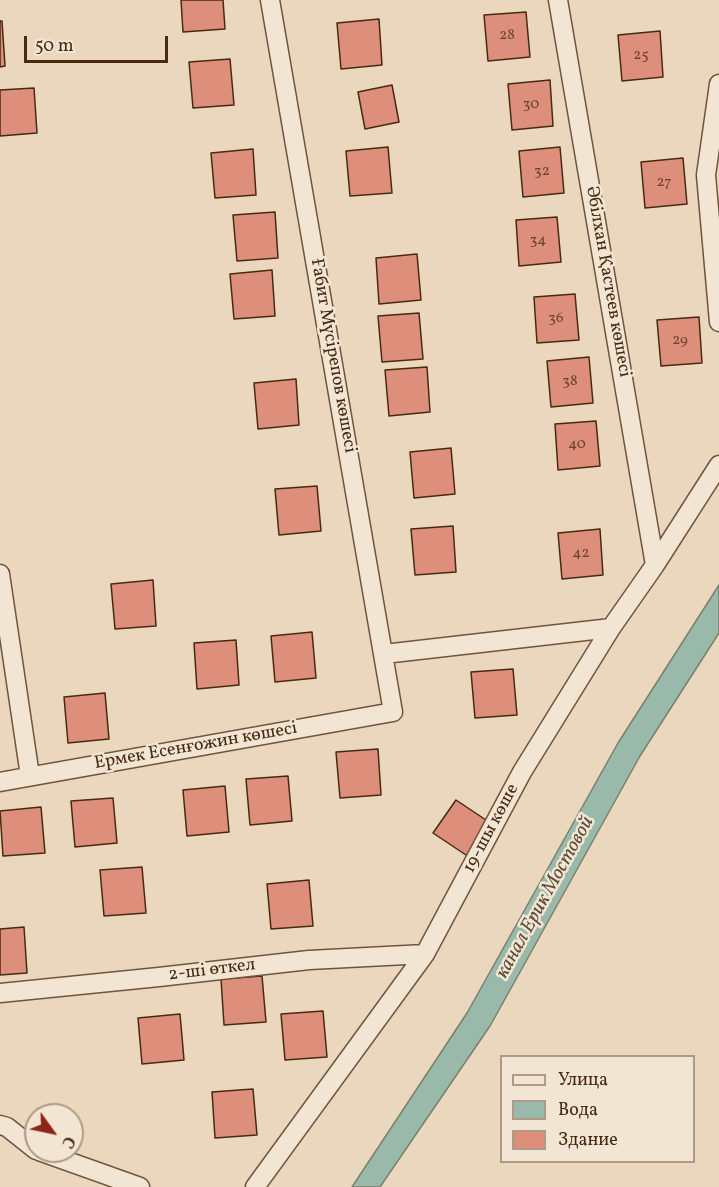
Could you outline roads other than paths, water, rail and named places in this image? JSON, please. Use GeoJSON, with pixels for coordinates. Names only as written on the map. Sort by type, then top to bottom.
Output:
{"type":"FeatureCollection","features":[{"type":"Feature","properties":{"kind":"street","name":"Ғабит Мүсірепов көшесi"},"geometry":{"type":"LineString","coordinates":[[270,0],[393,712]]}},
{"type":"Feature","properties":{"kind":"street","name":"Әбілхан Қастеев көшесi"},"geometry":{"type":"LineString","coordinates":[[558,0],[656,565]]}},
{"type":"Feature","properties":{"kind":"street"},"geometry":{"type":"LineString","coordinates":[[719,84],[706,175],[719,322]]}},
{"type":"Feature","properties":{"kind":"street","name":"19-шы көше"},"geometry":{"type":"LineString","coordinates":[[255,1187],[425,954],[522,772],[611,628],[656,565],[719,465]]}},
{"type":"Feature","properties":{"kind":"street"},"geometry":{"type":"LineString","coordinates":[[0,574],[30,777]]}},
{"type":"Feature","properties":{"kind":"street"},"geometry":{"type":"LineString","coordinates":[[384,654],[611,628]]}},
{"type":"Feature","properties":{"kind":"street","name":"Ермек Есенғожин көшесі"},"geometry":{"type":"LineString","coordinates":[[0,782],[393,712]]}},
{"type":"Feature","properties":{"kind":"street","name":"2-шi өткел"},"geometry":{"type":"LineString","coordinates":[[0,993],[309,960],[425,954]]}},
{"type":"Feature","properties":{"kind":"street"},"geometry":{"type":"LineString","coordinates":[[0,1125],[7,1127],[24,1140]]}},
{"type":"Feature","properties":{"kind":"street"},"geometry":{"type":"LineString","coordinates":[[74,1163],[140,1187]]}},
{"type":"Feature","properties":{"kind":"water","name":"канал Ерик Мостовой"},"geometry":{"type":"Polygon","coordinates":[[[719,585],[719,633],[640,756],[490,1026],[380,1187],[352,1187],[467,1013],[618,743],[719,585]]]}}]}
